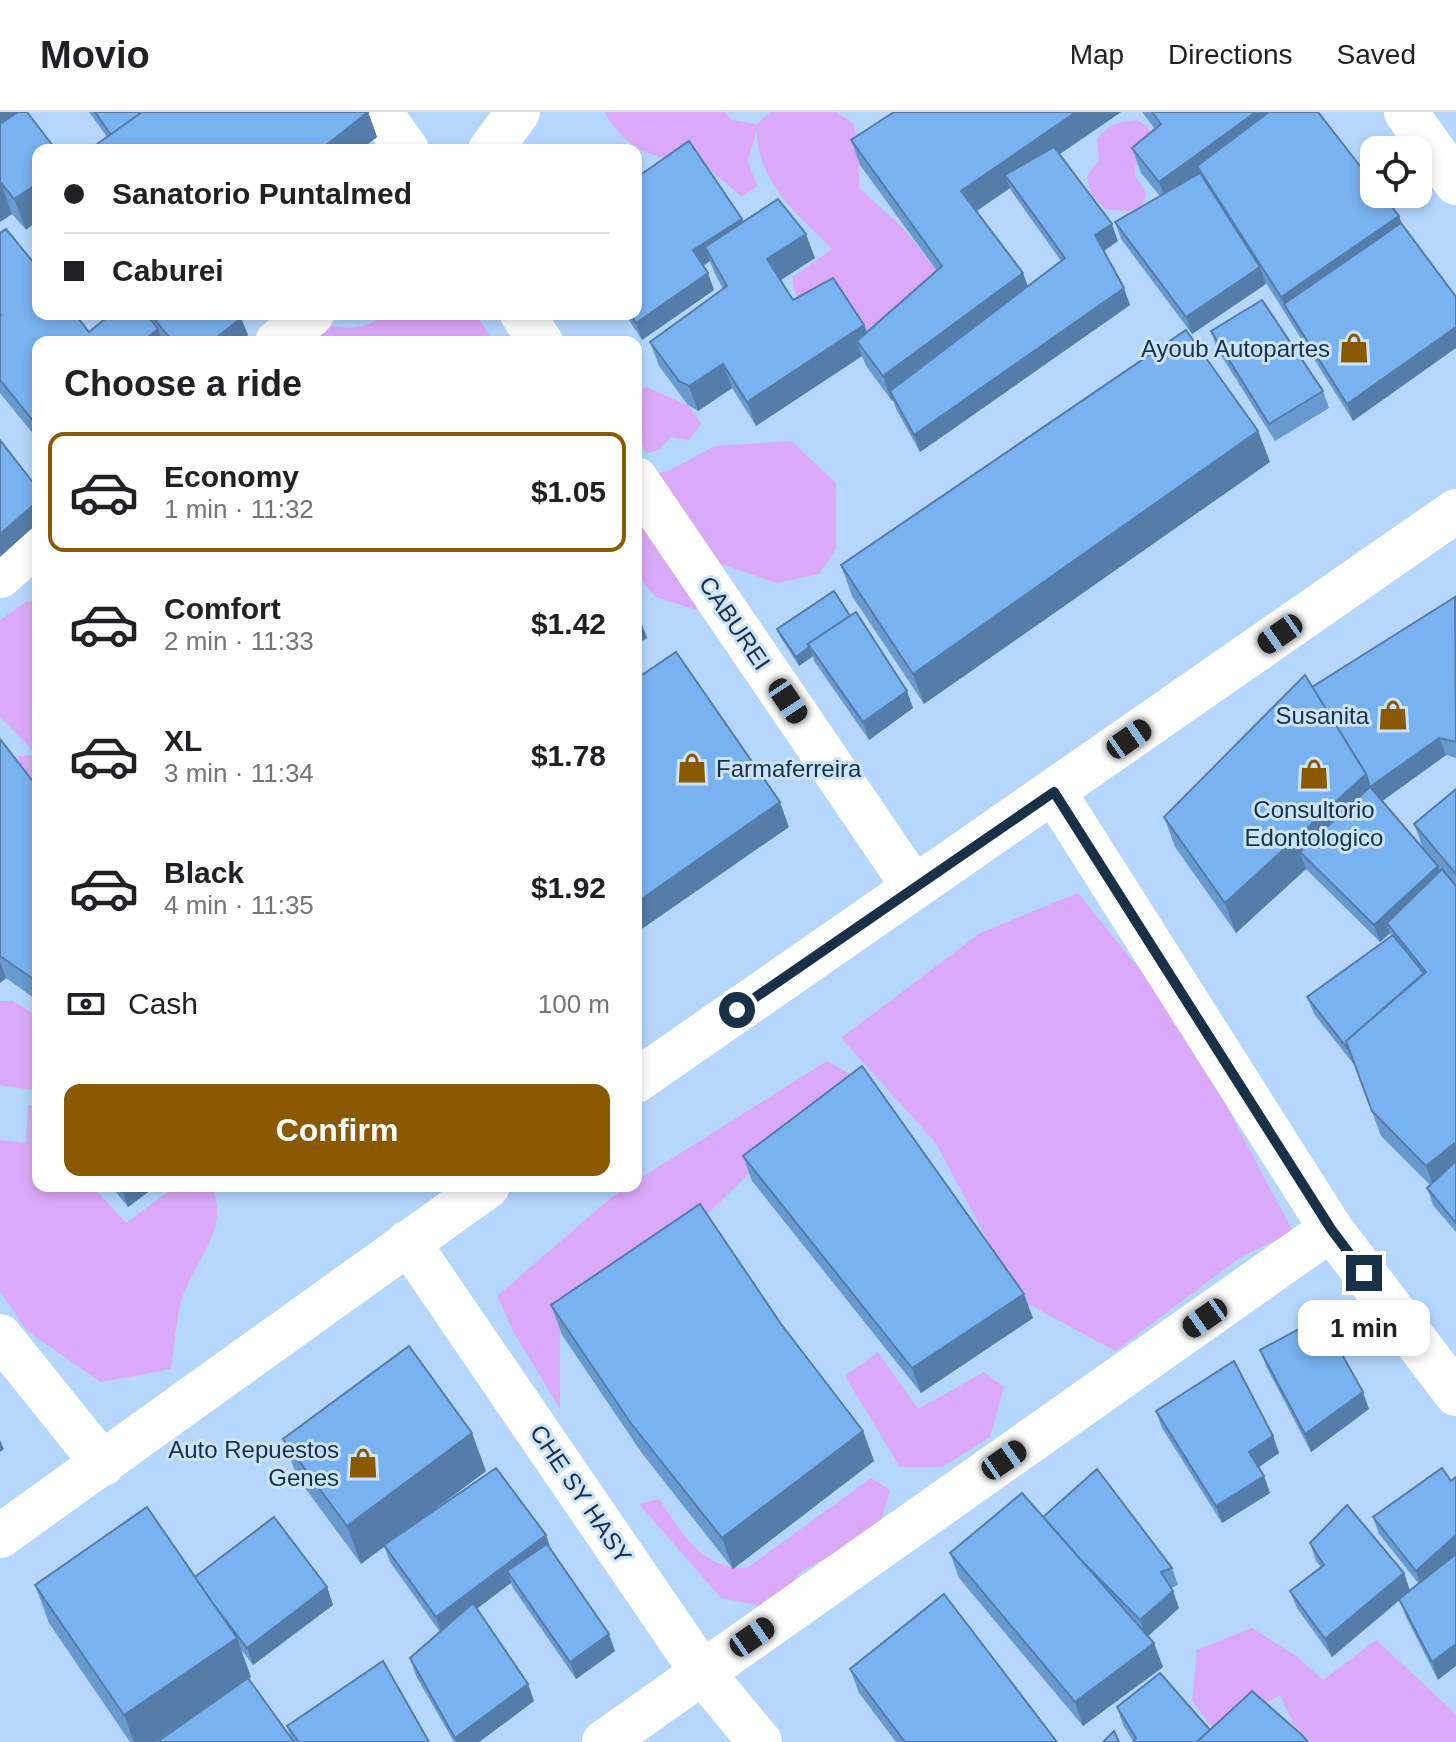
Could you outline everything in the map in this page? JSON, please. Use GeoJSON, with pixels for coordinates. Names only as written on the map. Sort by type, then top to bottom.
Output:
{"type":"FeatureCollection","features":[{"type":"Feature","properties":{"kind":"street"},"geometry":{"type":"LineString","coordinates":[[380,112],[403,144]]}},
{"type":"Feature","properties":{"kind":"street"},"geometry":{"type":"LineString","coordinates":[[494,144],[518,112]]}},
{"type":"Feature","properties":{"kind":"street"},"geometry":{"type":"LineString","coordinates":[[1406,112],[1456,183]]}},
{"type":"Feature","properties":{"kind":"street"},"geometry":{"type":"LineString","coordinates":[[284,336],[304,320]]}},
{"type":"Feature","properties":{"kind":"street","name":"CABUREI"},"geometry":{"type":"LineString","coordinates":[[642,488],[913,886]]}},
{"type":"Feature","properties":{"kind":"street"},"geometry":{"type":"LineString","coordinates":[[642,1077],[1456,511]]}},
{"type":"Feature","properties":{"kind":"street"},"geometry":{"type":"LineString","coordinates":[[0,576],[32,547]]}},
{"type":"Feature","properties":{"kind":"street"},"geometry":{"type":"LineString","coordinates":[[1054,792],[1331,1229],[1456,1394]]}},
{"type":"Feature","properties":{"kind":"street"},"geometry":{"type":"LineString","coordinates":[[0,1536],[479,1192]]}},
{"type":"Feature","properties":{"kind":"street"},"geometry":{"type":"LineString","coordinates":[[604,1742],[1331,1229]]}},
{"type":"Feature","properties":{"kind":"street","name":"CHE SY HASY"},"geometry":{"type":"LineString","coordinates":[[408,1242],[702,1672],[760,1742]]}},
{"type":"Feature","properties":{"kind":"street"},"geometry":{"type":"LineString","coordinates":[[0,1336],[103,1464]]}},
{"type":"Feature","properties":{"kind":"shaded area"},"geometry":{"type":"Polygon","coordinates":[[[604,112],[725,112],[732,120],[757,124],[770,112],[837,112],[854,124],[859,154],[859,188],[902,227],[938,272],[867,340],[820,316],[799,299],[793,277],[832,249],[793,210],[771,181],[758,147],[757,129],[748,161],[757,186],[742,197],[696,158],[668,158],[642,150],[642,144],[631,144],[604,112]]]}},
{"type":"Feature","properties":{"kind":"shaded area"},"geometry":{"type":"Polygon","coordinates":[[[1137,120],[1148,127],[1156,145],[1135,167],[1135,176],[1147,194],[1140,208],[1127,211],[1105,209],[1090,192],[1087,176],[1099,160],[1097,139],[1115,125],[1137,120]]]}},
{"type":"Feature","properties":{"kind":"shaded area"},"geometry":{"type":"Polygon","coordinates":[[[376,320],[480,320],[489,336],[314,336],[323,324],[356,327],[376,320]]]}},
{"type":"Feature","properties":{"kind":"shaded area"},"geometry":{"type":"Polygon","coordinates":[[[646,387],[688,405],[701,424],[689,440],[671,437],[660,450],[647,453],[642,445],[642,389],[646,387]]]}},
{"type":"Feature","properties":{"kind":"shaded area"},"geometry":{"type":"Polygon","coordinates":[[[791,441],[836,483],[836,549],[819,574],[777,583],[715,562],[716,595],[696,610],[656,597],[642,582],[642,478],[648,473],[666,472],[715,446],[791,441]]]}},
{"type":"Feature","properties":{"kind":"shaded area"},"geometry":{"type":"Polygon","coordinates":[[[26,602],[32,602],[32,750],[0,717],[0,620],[26,602]]]}},
{"type":"Feature","properties":{"kind":"shaded area"},"geometry":{"type":"Polygon","coordinates":[[[32,755],[32,792],[16,775],[18,756],[32,755]]]}},
{"type":"Feature","properties":{"kind":"shaded area"},"geometry":{"type":"Polygon","coordinates":[[[1078,893],[1148,980],[1225,1103],[1293,1232],[1241,1257],[1115,1351],[1019,1299],[935,1142],[841,1038],[980,933],[1078,893]]]}},
{"type":"Feature","properties":{"kind":"shaded area"},"geometry":{"type":"Polygon","coordinates":[[[0,1001],[13,1001],[32,1013],[32,1090],[0,1085],[0,1001]]]}},
{"type":"Feature","properties":{"kind":"shaded area"},"geometry":{"type":"Polygon","coordinates":[[[827,1061],[852,1075],[697,1224],[560,1319],[560,1409],[514,1333],[497,1296],[613,1196],[619,1192],[642,1192],[642,1177],[827,1061]]]}},
{"type":"Feature","properties":{"kind":"shaded area"},"geometry":{"type":"Polygon","coordinates":[[[28,1105],[32,1105],[32,1192],[98,1192],[126,1223],[168,1192],[214,1192],[217,1217],[208,1246],[181,1302],[171,1369],[101,1382],[27,1331],[0,1291],[0,1140],[26,1143],[28,1105]]]}},
{"type":"Feature","properties":{"kind":"shaded area"},"geometry":{"type":"Polygon","coordinates":[[[878,1352],[918,1409],[984,1372],[1004,1387],[990,1437],[942,1467],[900,1467],[845,1376],[878,1352]]]}},
{"type":"Feature","properties":{"kind":"shaded area"},"geometry":{"type":"Polygon","coordinates":[[[871,1478],[890,1490],[878,1530],[802,1571],[771,1608],[721,1598],[639,1504],[659,1499],[685,1536],[705,1556],[731,1567],[747,1568],[871,1478]]]}},
{"type":"Feature","properties":{"kind":"shaded area"},"geometry":{"type":"Polygon","coordinates":[[[1252,1628],[1296,1656],[1323,1680],[1376,1640],[1456,1715],[1456,1742],[1311,1742],[1294,1725],[1280,1695],[1215,1733],[1192,1700],[1197,1650],[1252,1628]]]}},
{"type":"Feature","properties":{"kind":"building"},"geometry":{"type":"Polygon","coordinates":[[[18,112],[27,112],[51,144],[32,144],[32,187],[14,199],[0,184],[0,124],[18,112]]]}},
{"type":"Feature","properties":{"kind":"building"},"geometry":{"type":"Polygon","coordinates":[[[95,112],[142,112],[111,135],[95,112]]]}},
{"type":"Feature","properties":{"kind":"building"},"geometry":{"type":"Polygon","coordinates":[[[142,112],[368,112],[328,144],[97,144],[142,112]]]}},
{"type":"Feature","properties":{"kind":"building"},"geometry":{"type":"Polygon","coordinates":[[[894,112],[1076,112],[961,191],[1023,273],[883,376],[857,341],[942,266],[851,140],[894,112]]]}},
{"type":"Feature","properties":{"kind":"building"},"geometry":{"type":"Polygon","coordinates":[[[1152,112],[1256,112],[1159,182],[1132,148],[1161,124],[1152,112]]]}},
{"type":"Feature","properties":{"kind":"building"},"geometry":{"type":"Polygon","coordinates":[[[1269,112],[1318,112],[1360,166],[1360,208],[1393,208],[1399,216],[1281,297],[1197,166],[1269,112]]]}},
{"type":"Feature","properties":{"kind":"building"},"geometry":{"type":"Polygon","coordinates":[[[689,141],[742,219],[693,250],[708,273],[642,319],[642,174],[689,141]]]}},
{"type":"Feature","properties":{"kind":"building"},"geometry":{"type":"Polygon","coordinates":[[[1054,147],[1112,224],[1095,235],[1124,288],[914,435],[890,391],[1065,258],[1005,175],[1054,147]]]}},
{"type":"Feature","properties":{"kind":"building"},"geometry":{"type":"Polygon","coordinates":[[[1200,173],[1260,267],[1186,317],[1115,222],[1200,173]]]}},
{"type":"Feature","properties":{"kind":"building"},"geometry":{"type":"Polygon","coordinates":[[[778,199],[806,234],[767,259],[793,300],[833,278],[864,325],[747,402],[723,364],[689,386],[679,381],[650,342],[727,286],[705,247],[778,199]]]}},
{"type":"Feature","properties":{"kind":"building"},"geometry":{"type":"Polygon","coordinates":[[[1401,223],[1456,297],[1456,327],[1347,404],[1284,304],[1401,223]]]}},
{"type":"Feature","properties":{"kind":"building"},"geometry":{"type":"Polygon","coordinates":[[[6,229],[32,261],[32,320],[80,320],[89,332],[104,320],[151,320],[158,329],[149,336],[32,336],[32,420],[0,380],[0,233],[6,229]]]}},
{"type":"Feature","properties":{"kind":"building"},"geometry":{"type":"Polygon","coordinates":[[[1262,300],[1323,391],[1269,424],[1211,331],[1262,300]]]}},
{"type":"Feature","properties":{"kind":"building"},"geometry":{"type":"Polygon","coordinates":[[[155,320],[238,320],[218,336],[168,336],[155,320]]]}},
{"type":"Feature","properties":{"kind":"building"},"geometry":{"type":"Polygon","coordinates":[[[1186,330],[1258,431],[913,674],[841,565],[1186,330]]]}},
{"type":"Feature","properties":{"kind":"building"},"geometry":{"type":"Polygon","coordinates":[[[0,440],[32,481],[32,506],[0,534],[0,440]]]}},
{"type":"Feature","properties":{"kind":"building"},"geometry":{"type":"Polygon","coordinates":[[[834,591],[850,616],[808,644],[809,647],[796,657],[777,629],[834,591]]]}},
{"type":"Feature","properties":{"kind":"building"},"geometry":{"type":"Polygon","coordinates":[[[1455,597],[1456,742],[1439,738],[1370,787],[1366,774],[1312,687],[1455,597]]]}},
{"type":"Feature","properties":{"kind":"building"},"geometry":{"type":"Polygon","coordinates":[[[856,612],[907,691],[863,722],[808,644],[856,612]]]}},
{"type":"Feature","properties":{"kind":"building","name":"Farmaferreira"},"geometry":{"type":"Polygon","coordinates":[[[676,652],[780,802],[642,899],[642,675],[676,652]]]}},
{"type":"Feature","properties":{"kind":"building"},"geometry":{"type":"Polygon","coordinates":[[[1305,675],[1366,774],[1225,903],[1164,817],[1305,675]]]}},
{"type":"Feature","properties":{"kind":"building"},"geometry":{"type":"Polygon","coordinates":[[[0,739],[32,780],[32,978],[0,956],[0,739]]]}},
{"type":"Feature","properties":{"kind":"building"},"geometry":{"type":"Polygon","coordinates":[[[1370,787],[1438,866],[1374,925],[1300,852],[1370,787]]]}},
{"type":"Feature","properties":{"kind":"building"},"geometry":{"type":"Polygon","coordinates":[[[1456,789],[1456,874],[1414,824],[1456,789]]]}},
{"type":"Feature","properties":{"kind":"building"},"geometry":{"type":"Polygon","coordinates":[[[1442,869],[1456,886],[1456,1142],[1426,1166],[1372,1111],[1346,1041],[1426,972],[1387,923],[1442,869]]]}},
{"type":"Feature","properties":{"kind":"building"},"geometry":{"type":"Polygon","coordinates":[[[1393,935],[1424,973],[1346,1041],[1348,1049],[1307,997],[1393,935]]]}},
{"type":"Feature","properties":{"kind":"building"},"geometry":{"type":"Polygon","coordinates":[[[862,1066],[1024,1294],[912,1368],[743,1156],[862,1066]]]}},
{"type":"Feature","properties":{"kind":"building"},"geometry":{"type":"Polygon","coordinates":[[[1456,1161],[1456,1223],[1427,1188],[1456,1161]]]}},
{"type":"Feature","properties":{"kind":"building"},"geometry":{"type":"Polygon","coordinates":[[[700,1204],[781,1324],[863,1431],[722,1538],[630,1422],[551,1305],[700,1204]]]}},
{"type":"Feature","properties":{"kind":"building"},"geometry":{"type":"Polygon","coordinates":[[[1321,1317],[1363,1392],[1305,1434],[1260,1350],[1321,1317]]]}},
{"type":"Feature","properties":{"kind":"building"},"geometry":{"type":"Polygon","coordinates":[[[409,1346],[472,1433],[347,1526],[283,1439],[409,1346]]]}},
{"type":"Feature","properties":{"kind":"building"},"geometry":{"type":"Polygon","coordinates":[[[1234,1361],[1273,1436],[1249,1452],[1264,1476],[1216,1506],[1156,1411],[1234,1361]]]}},
{"type":"Feature","properties":{"kind":"building"},"geometry":{"type":"Polygon","coordinates":[[[496,1468],[546,1535],[436,1617],[384,1545],[496,1468]]]}},
{"type":"Feature","properties":{"kind":"building"},"geometry":{"type":"Polygon","coordinates":[[[1442,1468],[1451,1481],[1456,1477],[1456,1535],[1416,1571],[1373,1517],[1442,1468]]]}},
{"type":"Feature","properties":{"kind":"building"},"geometry":{"type":"Polygon","coordinates":[[[1097,1469],[1172,1568],[1161,1572],[1173,1591],[1140,1620],[1043,1517],[1097,1469]]]}},
{"type":"Feature","properties":{"kind":"building"},"geometry":{"type":"Polygon","coordinates":[[[1022,1493],[1154,1643],[1075,1702],[950,1553],[1022,1493]]]}},
{"type":"Feature","properties":{"kind":"building"},"geometry":{"type":"Polygon","coordinates":[[[1347,1505],[1404,1573],[1325,1639],[1290,1591],[1324,1565],[1310,1543],[1347,1505]]]}},
{"type":"Feature","properties":{"kind":"building"},"geometry":{"type":"Polygon","coordinates":[[[147,1507],[237,1638],[124,1715],[35,1585],[147,1507]]]}},
{"type":"Feature","properties":{"kind":"building"},"geometry":{"type":"Polygon","coordinates":[[[274,1517],[327,1587],[247,1648],[195,1577],[274,1517]]]}},
{"type":"Feature","properties":{"kind":"building"},"geometry":{"type":"Polygon","coordinates":[[[547,1544],[609,1634],[570,1662],[507,1571],[547,1544]]]}},
{"type":"Feature","properties":{"kind":"building"},"geometry":{"type":"Polygon","coordinates":[[[1456,1554],[1456,1644],[1432,1662],[1399,1599],[1456,1554]]]}},
{"type":"Feature","properties":{"kind":"building"},"geometry":{"type":"Polygon","coordinates":[[[944,1594],[1057,1742],[905,1742],[850,1669],[944,1594]]]}},
{"type":"Feature","properties":{"kind":"building"},"geometry":{"type":"Polygon","coordinates":[[[473,1603],[528,1684],[455,1738],[410,1658],[473,1603]]]}},
{"type":"Feature","properties":{"kind":"building"},"geometry":{"type":"Polygon","coordinates":[[[383,1661],[429,1742],[299,1742],[287,1726],[383,1661]]]}},
{"type":"Feature","properties":{"kind":"building"},"geometry":{"type":"Polygon","coordinates":[[[1160,1673],[1210,1730],[1197,1742],[1133,1742],[1136,1738],[1117,1707],[1160,1673]]]}},
{"type":"Feature","properties":{"kind":"building"},"geometry":{"type":"Polygon","coordinates":[[[248,1678],[294,1742],[157,1742],[248,1678]]]}},
{"type":"Feature","properties":{"kind":"building"},"geometry":{"type":"Polygon","coordinates":[[[1252,1691],[1303,1736],[1308,1742],[1197,1742],[1252,1691]]]}},
{"type":"Feature","properties":{"kind":"building"},"geometry":{"type":"Polygon","coordinates":[[[1114,1731],[1119,1742],[1103,1742],[1114,1731]]]}},
{"type":"Feature","properties":{"kind":"place","name":"Ayoub Autopartes"},"geometry":{"type":"Point","coordinates":[1354,348]}},
{"type":"Feature","properties":{"kind":"place","name":"Susanita"},"geometry":{"type":"Point","coordinates":[1393,715]}},
{"type":"Feature","properties":{"kind":"place","name":"Farmaferreira"},"geometry":{"type":"Point","coordinates":[692,768]}},
{"type":"Feature","properties":{"kind":"place","name":"Consultorio Edontologico"},"geometry":{"type":"Point","coordinates":[1314,774]}},
{"type":"Feature","properties":{"kind":"place","name":"Auto Repuestos Genes"},"geometry":{"type":"Point","coordinates":[363,1463]}},
{"type":"Feature","properties":{"kind":"route"},"geometry":{"type":"LineString","coordinates":[[737,1010],[913,886],[1054,792],[1331,1229],[1364,1273]]}}]}
